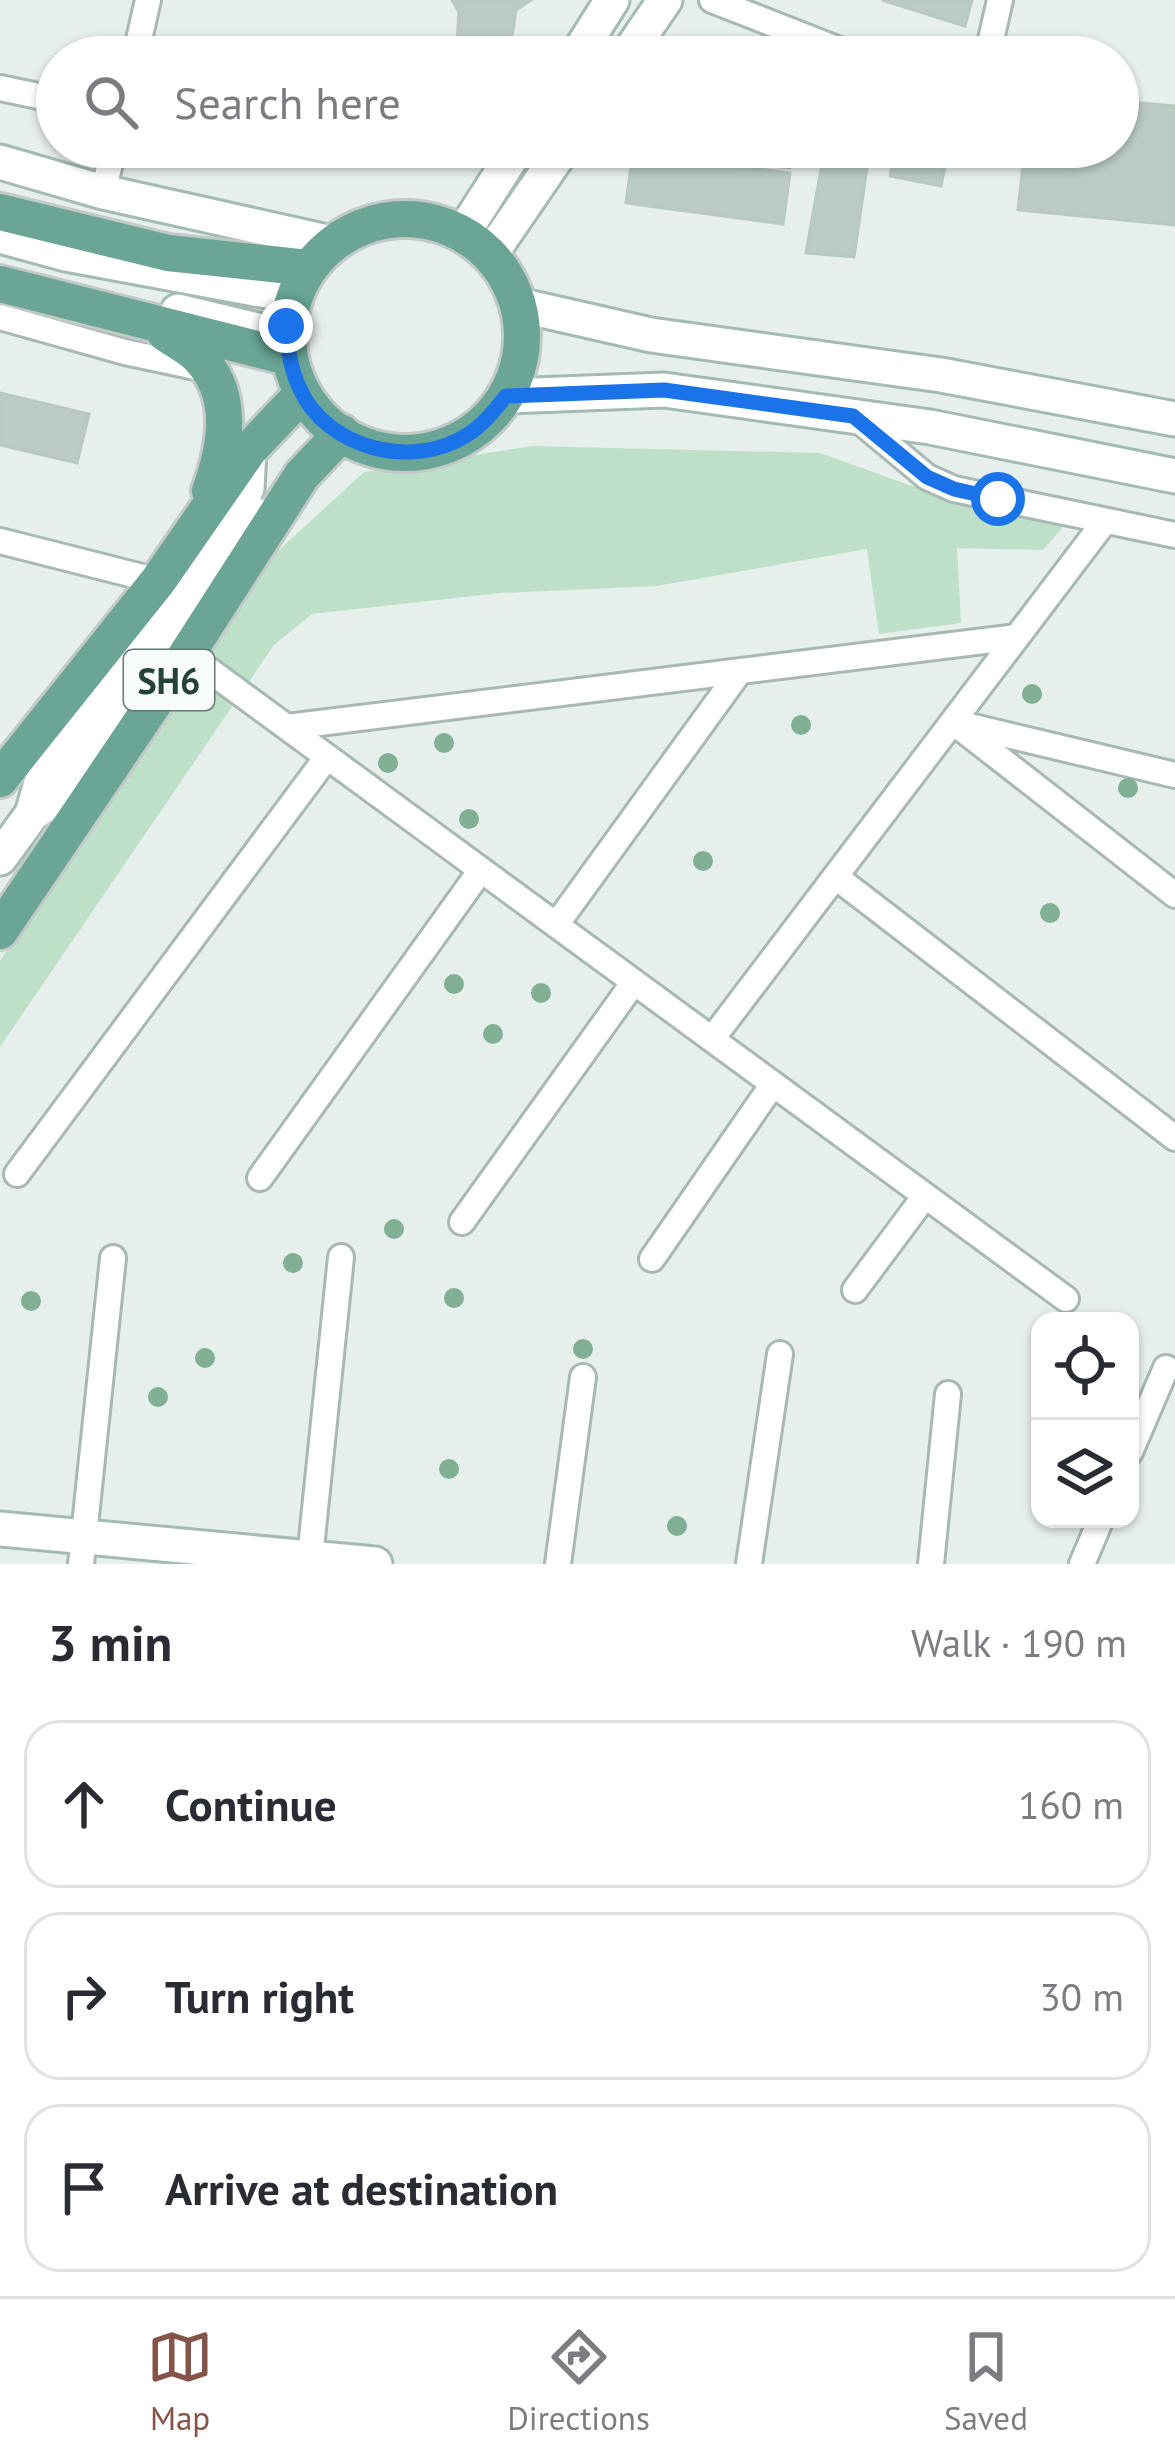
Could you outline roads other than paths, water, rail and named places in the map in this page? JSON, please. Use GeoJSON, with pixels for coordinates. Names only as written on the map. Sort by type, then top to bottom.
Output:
{"type":"FeatureCollection","features":[{"type":"Feature","properties":{"kind":"main road"},"geometry":{"type":"LineString","coordinates":[[589,36],[612,0]]}},
{"type":"Feature","properties":{"kind":"main road"},"geometry":{"type":"LineString","coordinates":[[640,36],[665,0]]}},
{"type":"Feature","properties":{"kind":"main road"},"geometry":{"type":"LineString","coordinates":[[0,162],[103,192],[311,269]]}},
{"type":"Feature","properties":{"kind":"main road"},"geometry":{"type":"LineString","coordinates":[[476,244],[509,168]]}},
{"type":"Feature","properties":{"kind":"main road"},"geometry":{"type":"LineString","coordinates":[[476,244],[545,168]]}},
{"type":"Feature","properties":{"kind":"main road"},"geometry":{"type":"LineString","coordinates":[[0,212],[168,253],[311,269]]}},
{"type":"Feature","properties":{"kind":"main road"},"geometry":{"type":"LineString","coordinates":[[396,219],[430,221],[476,244],[508,278],[519,305],[523,336],[518,367],[506,396],[465,437],[438,448],[399,453],[360,445],[326,424],[302,394],[288,347],[286,326],[311,269],[362,226],[396,219]]}},
{"type":"Feature","properties":{"kind":"main road"},"geometry":{"type":"LineString","coordinates":[[0,236],[66,254],[311,269]]}},
{"type":"Feature","properties":{"kind":"main road"},"geometry":{"type":"LineString","coordinates":[[0,267],[288,347]]}},
{"type":"Feature","properties":{"kind":"main road"},"geometry":{"type":"LineString","coordinates":[[0,284],[152,324],[288,347]]}},
{"type":"Feature","properties":{"kind":"main road"},"geometry":{"type":"LineString","coordinates":[[519,305],[651,335],[941,375],[1175,419]]}},
{"type":"Feature","properties":{"kind":"main road"},"geometry":{"type":"LineString","coordinates":[[152,324],[197,355],[216,381],[226,413],[222,456],[202,518]]}},
{"type":"Feature","properties":{"kind":"main road"},"geometry":{"type":"LineString","coordinates":[[506,396],[664,390],[930,427],[1175,476]]}},
{"type":"Feature","properties":{"kind":"main road","name":"SH6"},"geometry":{"type":"LineString","coordinates":[[0,779],[158,580],[249,450],[302,394]]}},
{"type":"Feature","properties":{"kind":"main road","name":"SH6"},"geometry":{"type":"LineString","coordinates":[[0,931],[302,475],[342,434]]}},
{"type":"Feature","properties":{"kind":"main road"},"geometry":{"type":"LineString","coordinates":[[32,814],[46,766],[248,489],[249,450]]}},
{"type":"Feature","properties":{"kind":"main road"},"geometry":{"type":"LineString","coordinates":[[0,858],[32,814],[73,785],[266,501],[296,485]]}},
{"type":"Feature","properties":{"kind":"main road"},"geometry":{"type":"LineString","coordinates":[[0,1529],[83,1549],[375,1564]]}},
{"type":"Feature","properties":{"kind":"street"},"geometry":{"type":"LineString","coordinates":[[140,36],[148,0]]}},
{"type":"Feature","properties":{"kind":"street"},"geometry":{"type":"LineString","coordinates":[[712,0],[804,36]]}},
{"type":"Feature","properties":{"kind":"street"},"geometry":{"type":"LineString","coordinates":[[992,36],[1000,0]]}},
{"type":"Feature","properties":{"kind":"street"},"geometry":{"type":"LineString","coordinates":[[0,88],[36,96]]}},
{"type":"Feature","properties":{"kind":"street"},"geometry":{"type":"LineString","coordinates":[[103,192],[109,168]]}},
{"type":"Feature","properties":{"kind":"street"},"geometry":{"type":"LineString","coordinates":[[0,317],[124,352],[208,369]]}},
{"type":"Feature","properties":{"kind":"street"},"geometry":{"type":"LineString","coordinates":[[853,416],[927,477],[954,489],[1175,536]]}},
{"type":"Feature","properties":{"kind":"street"},"geometry":{"type":"LineString","coordinates":[[712,1040],[1105,521]]}},
{"type":"Feature","properties":{"kind":"street"},"geometry":{"type":"LineString","coordinates":[[0,541],[158,580]]}},
{"type":"Feature","properties":{"kind":"street"},"geometry":{"type":"LineString","coordinates":[[287,727],[1017,637]]}},
{"type":"Feature","properties":{"kind":"street"},"geometry":{"type":"LineString","coordinates":[[187,654],[1066,1299]]}},
{"type":"Feature","properties":{"kind":"street"},"geometry":{"type":"LineString","coordinates":[[556,925],[740,671]]}},
{"type":"Feature","properties":{"kind":"street"},"geometry":{"type":"LineString","coordinates":[[953,722],[1175,775]]}},
{"type":"Feature","properties":{"kind":"street"},"geometry":{"type":"LineString","coordinates":[[953,722],[1175,895]]}},
{"type":"Feature","properties":{"kind":"street"},"geometry":{"type":"LineString","coordinates":[[17,1174],[327,757]]}},
{"type":"Feature","properties":{"kind":"street"},"geometry":{"type":"LineString","coordinates":[[260,1178],[481,870]]}},
{"type":"Feature","properties":{"kind":"street"},"geometry":{"type":"LineString","coordinates":[[836,877],[1175,1138]]}},
{"type":"Feature","properties":{"kind":"street"},"geometry":{"type":"LineString","coordinates":[[462,1222],[634,982]]}},
{"type":"Feature","properties":{"kind":"street"},"geometry":{"type":"LineString","coordinates":[[652,1259],[773,1084]]}},
{"type":"Feature","properties":{"kind":"street"},"geometry":{"type":"LineString","coordinates":[[855,1290],[925,1196]]}},
{"type":"Feature","properties":{"kind":"street"},"geometry":{"type":"LineString","coordinates":[[310,1558],[341,1257]]}},
{"type":"Feature","properties":{"kind":"street"},"geometry":{"type":"LineString","coordinates":[[83,1549],[113,1258]]}},
{"type":"Feature","properties":{"kind":"street"},"geometry":{"type":"LineString","coordinates":[[749,1564],[780,1354]]}},
{"type":"Feature","properties":{"kind":"street"},"geometry":{"type":"LineString","coordinates":[[1139,1432],[1166,1368]]}},
{"type":"Feature","properties":{"kind":"street"},"geometry":{"type":"LineString","coordinates":[[558,1564],[583,1377]]}},
{"type":"Feature","properties":{"kind":"street"},"geometry":{"type":"LineString","coordinates":[[931,1564],[948,1394]]}},
{"type":"Feature","properties":{"kind":"street"},"geometry":{"type":"LineString","coordinates":[[1082,1564],[1097,1528]]}}]}
